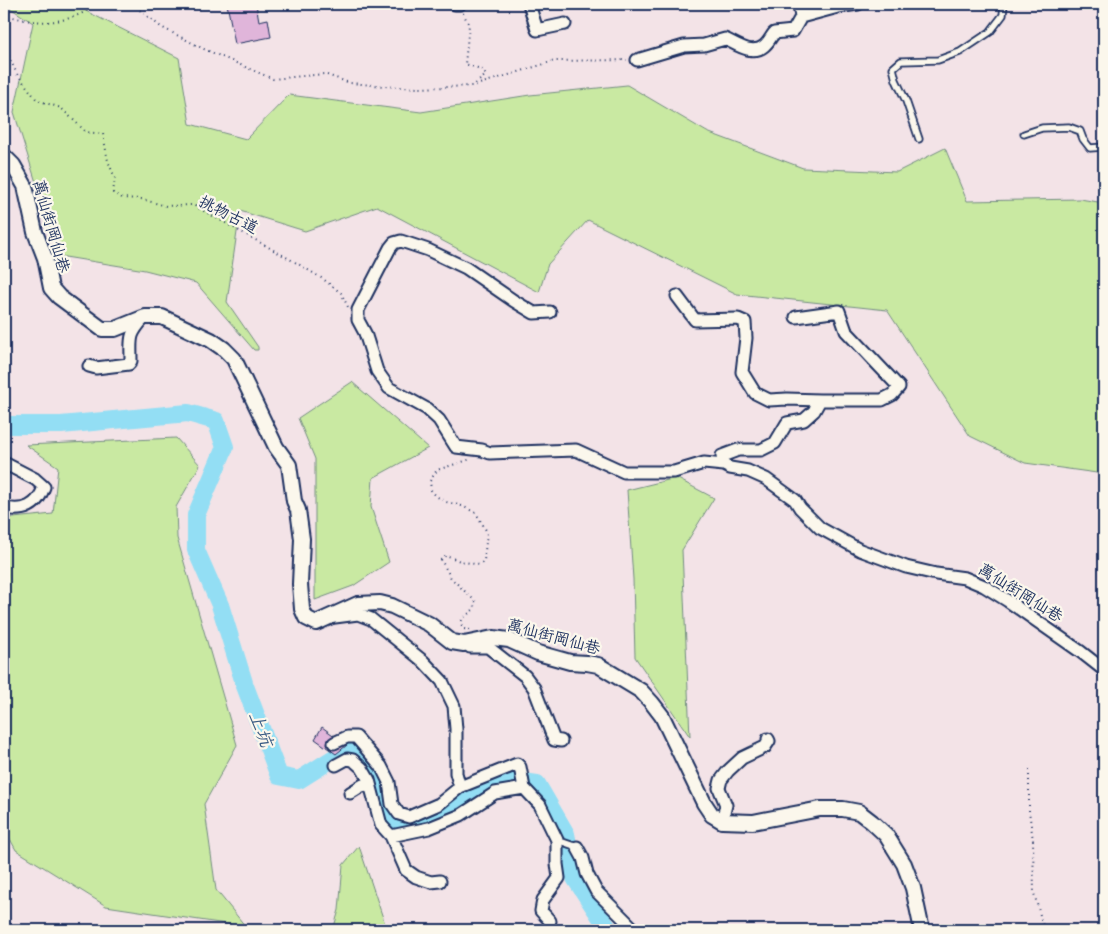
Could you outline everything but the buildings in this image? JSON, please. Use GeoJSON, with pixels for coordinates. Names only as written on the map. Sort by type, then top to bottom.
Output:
{"type":"FeatureCollection","features":[{"type":"Feature","properties":{"kind":"street"},"geometry":{"type":"LineString","coordinates":[[455,4],[460,4]]}},
{"type":"Feature","properties":{"kind":"street"},"geometry":{"type":"LineString","coordinates":[[529,4],[537,30],[565,24]]}},
{"type":"Feature","properties":{"kind":"street"},"geometry":{"type":"LineString","coordinates":[[637,60],[684,46],[704,45],[725,39],[750,50],[757,50],[764,46],[774,33],[793,31],[801,17],[799,4]]}},
{"type":"Feature","properties":{"kind":"street"},"geometry":{"type":"LineString","coordinates":[[801,17],[838,7],[858,4]]}},
{"type":"Feature","properties":{"kind":"street","name":"萬仙街岡仙巷"},"geometry":{"type":"LineString","coordinates":[[4,156],[13,165],[25,186],[35,232],[44,258],[51,288],[59,296],[102,329],[115,329],[145,317],[162,317],[203,336],[224,349],[234,359],[276,447],[289,465],[302,540],[300,584],[302,609],[306,618],[316,623],[358,604],[380,603],[392,606],[429,624],[452,642],[464,644],[493,638],[509,640],[538,653],[570,662],[598,665],[641,692],[652,703],[662,716],[704,803],[712,815],[722,821]]}},
{"type":"Feature","properties":{"kind":"street"},"geometry":{"type":"LineString","coordinates":[[358,320],[358,310],[390,248],[394,243],[401,240],[466,268],[514,302],[534,313],[550,312]]}},
{"type":"Feature","properties":{"kind":"street"},"geometry":{"type":"LineString","coordinates":[[677,296],[695,320],[738,319],[745,322],[746,338],[742,372],[755,393],[769,400],[882,400],[892,396],[899,386],[846,331],[839,311],[796,317]]}},
{"type":"Feature","properties":{"kind":"street"},"geometry":{"type":"LineString","coordinates":[[89,366],[96,368],[129,364],[131,361],[133,330],[145,317]]}},
{"type":"Feature","properties":{"kind":"street","name":"萬仙街岡仙巷"},"geometry":{"type":"LineString","coordinates":[[358,320],[365,333],[377,371],[389,388],[427,409],[439,420],[456,447],[482,450],[490,453],[576,450],[624,472],[674,472],[704,463],[724,465],[748,471],[766,480],[795,500],[800,508],[820,528],[860,550],[906,566],[936,574],[965,578],[984,586],[1008,600],[1104,670]]}},
{"type":"Feature","properties":{"kind":"street"},"geometry":{"type":"LineString","coordinates":[[724,465],[722,456],[738,450],[761,450],[775,443],[787,423],[804,420],[814,411],[820,400]]}},
{"type":"Feature","properties":{"kind":"street"},"geometry":{"type":"LineString","coordinates":[[4,463],[35,479],[44,487],[41,496],[32,505],[14,510],[4,508]]}},
{"type":"Feature","properties":{"kind":"street"},"geometry":{"type":"LineString","coordinates":[[328,618],[358,614],[371,620],[423,661],[442,681],[454,706],[456,773],[460,787]]}},
{"type":"Feature","properties":{"kind":"street"},"geometry":{"type":"LineString","coordinates":[[464,644],[468,647],[488,647],[525,676],[534,688],[554,740],[561,740]]}},
{"type":"Feature","properties":{"kind":"street"},"geometry":{"type":"LineString","coordinates":[[334,743],[347,737],[356,737],[381,766],[389,782],[392,804],[399,814],[409,817],[440,804],[460,787],[517,764],[520,767],[524,788],[540,805],[557,840],[559,878],[543,900],[542,911],[550,920]]}},
{"type":"Feature","properties":{"kind":"street"},"geometry":{"type":"LineString","coordinates":[[768,739],[769,741],[765,747],[742,758],[721,780],[719,788],[726,805],[722,821],[753,822],[820,810],[843,809],[859,812],[886,835],[904,864],[913,888],[922,930]]}},
{"type":"Feature","properties":{"kind":"street"},"geometry":{"type":"LineString","coordinates":[[336,765],[348,759],[353,760],[362,768],[372,788],[382,825],[391,836],[406,870],[416,877],[431,882],[440,881]]}},
{"type":"Feature","properties":{"kind":"street"},"geometry":{"type":"LineString","coordinates":[[350,793],[363,785],[372,788]]}},
{"type":"Feature","properties":{"kind":"street"},"geometry":{"type":"LineString","coordinates":[[391,836],[429,828],[461,815],[495,793],[524,788]]}},
{"type":"Feature","properties":{"kind":"street"},"geometry":{"type":"LineString","coordinates":[[577,848],[583,858],[587,874],[596,890],[635,930]]}},
{"type":"Feature","properties":{"kind":"lane"},"geometry":{"type":"LineString","coordinates":[[919,139],[893,68],[901,61],[938,60],[960,52],[990,32],[1002,15],[1004,4]]}},
{"type":"Feature","properties":{"kind":"lane"},"geometry":{"type":"LineString","coordinates":[[1097,4],[1104,8]]}},
{"type":"Feature","properties":{"kind":"lane"},"geometry":{"type":"LineString","coordinates":[[1024,134],[1042,128],[1069,127],[1080,131],[1090,148],[1104,147]]}},
{"type":"Feature","properties":{"kind":"lane"},"geometry":{"type":"LineString","coordinates":[[557,840],[577,848]]}},
{"type":"Feature","properties":{"kind":"path"},"geometry":{"type":"LineString","coordinates":[[4,14],[18,20],[57,22],[82,14],[98,4]]}},
{"type":"Feature","properties":{"kind":"path"},"geometry":{"type":"LineString","coordinates":[[132,4],[161,27],[204,49],[273,79],[324,74],[350,83],[384,86],[418,88],[472,86],[554,61],[637,60]]}},
{"type":"Feature","properties":{"kind":"path"},"geometry":{"type":"LineString","coordinates":[[460,4],[469,25],[465,64],[481,69],[486,76],[472,86]]}},
{"type":"Feature","properties":{"kind":"path","name":"挑物古道"},"geometry":{"type":"LineString","coordinates":[[4,47],[18,74],[37,100],[61,108],[86,132],[103,134],[108,161],[116,178],[113,193],[122,198],[141,199],[166,206],[193,205],[323,279],[341,293],[351,313],[358,320]]}},
{"type":"Feature","properties":{"kind":"path"},"geometry":{"type":"LineString","coordinates":[[473,459],[437,470],[430,481],[431,490],[436,496],[446,502],[462,506],[476,513],[487,532],[484,561],[479,564],[460,561],[446,555],[441,560],[451,578],[476,602],[460,624],[464,629],[473,630]]}},
{"type":"Feature","properties":{"kind":"path"},"geometry":{"type":"LineString","coordinates":[[1029,770],[1029,811],[1033,840],[1034,893],[1044,930]]}},
{"type":"Feature","properties":{"kind":"green space"},"geometry":{"type":"Polygon","coordinates":[[[4,4],[72,4],[179,58],[190,124],[246,139],[289,95],[421,112],[530,95],[627,85],[707,132],[803,168],[897,172],[945,148],[967,201],[1080,199],[1104,203],[1104,474],[1025,463],[970,436],[887,310],[737,294],[588,220],[548,264],[539,292],[377,206],[305,231],[240,211],[227,302],[258,347],[258,350],[254,350],[196,283],[145,270],[59,256],[14,112],[33,23],[4,4]]]}},
{"type":"Feature","properties":{"kind":"green space"},"geometry":{"type":"Polygon","coordinates":[[[352,382],[428,448],[373,478],[371,507],[389,562],[353,586],[315,600],[315,459],[298,418],[352,382]]]}},
{"type":"Feature","properties":{"kind":"green space"},"geometry":{"type":"Polygon","coordinates":[[[176,438],[200,465],[176,507],[177,538],[237,745],[204,804],[216,890],[246,927],[106,906],[16,850],[4,828],[4,598],[7,573],[4,571],[4,514],[13,518],[53,514],[58,467],[26,445],[176,438]]]}},
{"type":"Feature","properties":{"kind":"green space"},"geometry":{"type":"Polygon","coordinates":[[[676,478],[714,498],[682,550],[690,737],[635,657],[633,579],[627,490],[676,478]]]}},
{"type":"Feature","properties":{"kind":"green space"},"geometry":{"type":"Polygon","coordinates":[[[359,846],[387,930],[333,930],[339,910],[343,865],[359,846]]]}},
{"type":"Feature","properties":{"kind":"waterway","name":"上坑"},"geometry":{"type":"LineString","coordinates":[[4,423],[6,425],[61,425],[188,413],[216,421],[225,447],[196,515],[196,550],[220,605],[245,686],[279,776],[299,780],[337,756],[352,749],[368,760],[379,778],[389,815],[408,827],[463,802],[503,779],[537,784],[566,834],[575,878],[609,930]]}}]}
